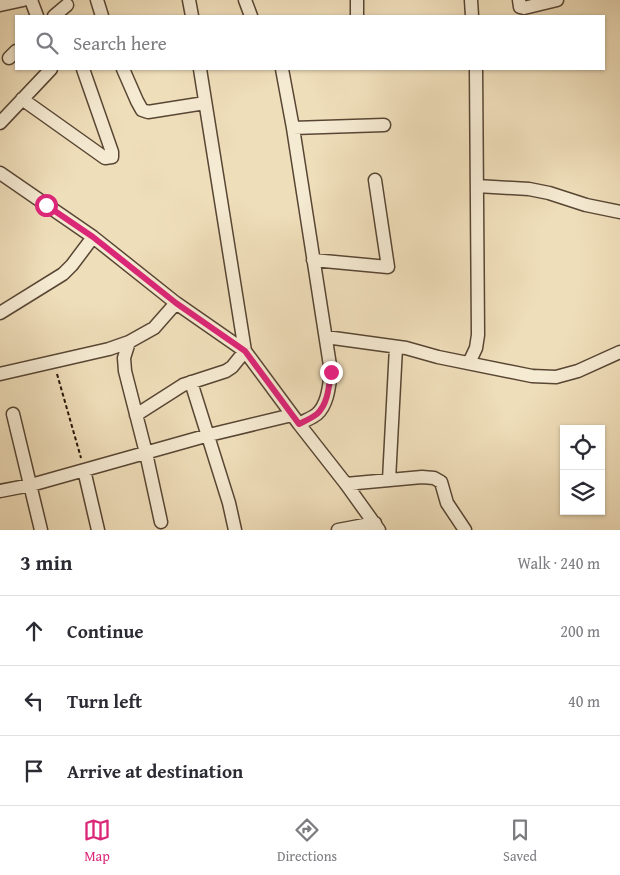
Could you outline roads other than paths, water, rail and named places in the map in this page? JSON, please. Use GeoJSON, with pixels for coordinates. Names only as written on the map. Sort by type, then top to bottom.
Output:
{"type":"FeatureCollection","features":[{"type":"Feature","properties":{"kind":"street"},"geometry":{"type":"LineString","coordinates":[[0,5],[23,0]]}},
{"type":"Feature","properties":{"kind":"street"},"geometry":{"type":"LineString","coordinates":[[31,0],[37,15]]}},
{"type":"Feature","properties":{"kind":"street"},"geometry":{"type":"LineString","coordinates":[[97,0],[102,15]]}},
{"type":"Feature","properties":{"kind":"street"},"geometry":{"type":"LineString","coordinates":[[189,0],[192,15]]}},
{"type":"Feature","properties":{"kind":"street"},"geometry":{"type":"LineString","coordinates":[[245,0],[252,15]]}},
{"type":"Feature","properties":{"kind":"street"},"geometry":{"type":"LineString","coordinates":[[357,0],[357,15]]}},
{"type":"Feature","properties":{"kind":"street"},"geometry":{"type":"LineString","coordinates":[[471,0],[472,15]]}},
{"type":"Feature","properties":{"kind":"street"},"geometry":{"type":"LineString","coordinates":[[519,0],[520,7],[528,8],[557,0]]}},
{"type":"Feature","properties":{"kind":"street"},"geometry":{"type":"LineString","coordinates":[[56,15],[68,7]]}},
{"type":"Feature","properties":{"kind":"street"},"geometry":{"type":"LineString","coordinates":[[0,122],[50,70]]}},
{"type":"Feature","properties":{"kind":"street"},"geometry":{"type":"LineString","coordinates":[[22,99],[104,158],[112,157],[112,152],[83,70]]}},
{"type":"Feature","properties":{"kind":"street"},"geometry":{"type":"LineString","coordinates":[[123,70],[136,101],[142,110],[148,112],[205,103]]}},
{"type":"Feature","properties":{"kind":"street"},"geometry":{"type":"LineString","coordinates":[[136,415],[183,385],[226,371],[232,367],[245,351],[200,70]]}},
{"type":"Feature","properties":{"kind":"street"},"geometry":{"type":"LineString","coordinates":[[0,491],[31,485],[209,435],[295,420],[317,414],[323,406],[329,390],[331,372],[282,70]]}},
{"type":"Feature","properties":{"kind":"street"},"geometry":{"type":"LineString","coordinates":[[469,363],[476,348],[478,334],[476,70]]}},
{"type":"Feature","properties":{"kind":"street"},"geometry":{"type":"LineString","coordinates":[[293,128],[384,125]]}},
{"type":"Feature","properties":{"kind":"street"},"geometry":{"type":"LineString","coordinates":[[0,172],[93,237],[176,303],[245,351],[377,527]]}},
{"type":"Feature","properties":{"kind":"street"},"geometry":{"type":"LineString","coordinates":[[313,260],[388,267],[375,180]]}},
{"type":"Feature","properties":{"kind":"street"},"geometry":{"type":"LineString","coordinates":[[477,186],[549,192],[586,205],[620,212]]}},
{"type":"Feature","properties":{"kind":"street"},"geometry":{"type":"LineString","coordinates":[[0,313],[63,274],[93,237]]}},
{"type":"Feature","properties":{"kind":"street"},"geometry":{"type":"LineString","coordinates":[[0,374],[109,349],[129,342],[154,328],[176,303]]}},
{"type":"Feature","properties":{"kind":"street"},"geometry":{"type":"LineString","coordinates":[[326,337],[396,347],[532,376],[556,377],[578,371],[620,352]]}},
{"type":"Feature","properties":{"kind":"street"},"geometry":{"type":"LineString","coordinates":[[129,342],[124,358],[125,371],[161,522]]}},
{"type":"Feature","properties":{"kind":"street"},"geometry":{"type":"LineString","coordinates":[[389,480],[396,347]]}},
{"type":"Feature","properties":{"kind":"street"},"geometry":{"type":"LineString","coordinates":[[191,382],[209,435],[235,530]]}},
{"type":"Feature","properties":{"kind":"street"},"geometry":{"type":"LineString","coordinates":[[13,414],[40,530]]}},
{"type":"Feature","properties":{"kind":"street"},"geometry":{"type":"LineString","coordinates":[[84,470],[98,530]]}},
{"type":"Feature","properties":{"kind":"street"},"geometry":{"type":"LineString","coordinates":[[346,484],[422,477],[434,478],[441,482],[447,503],[465,530]]}},
{"type":"Feature","properties":{"kind":"street"},"geometry":{"type":"LineString","coordinates":[[338,530],[377,527]]}}]}
